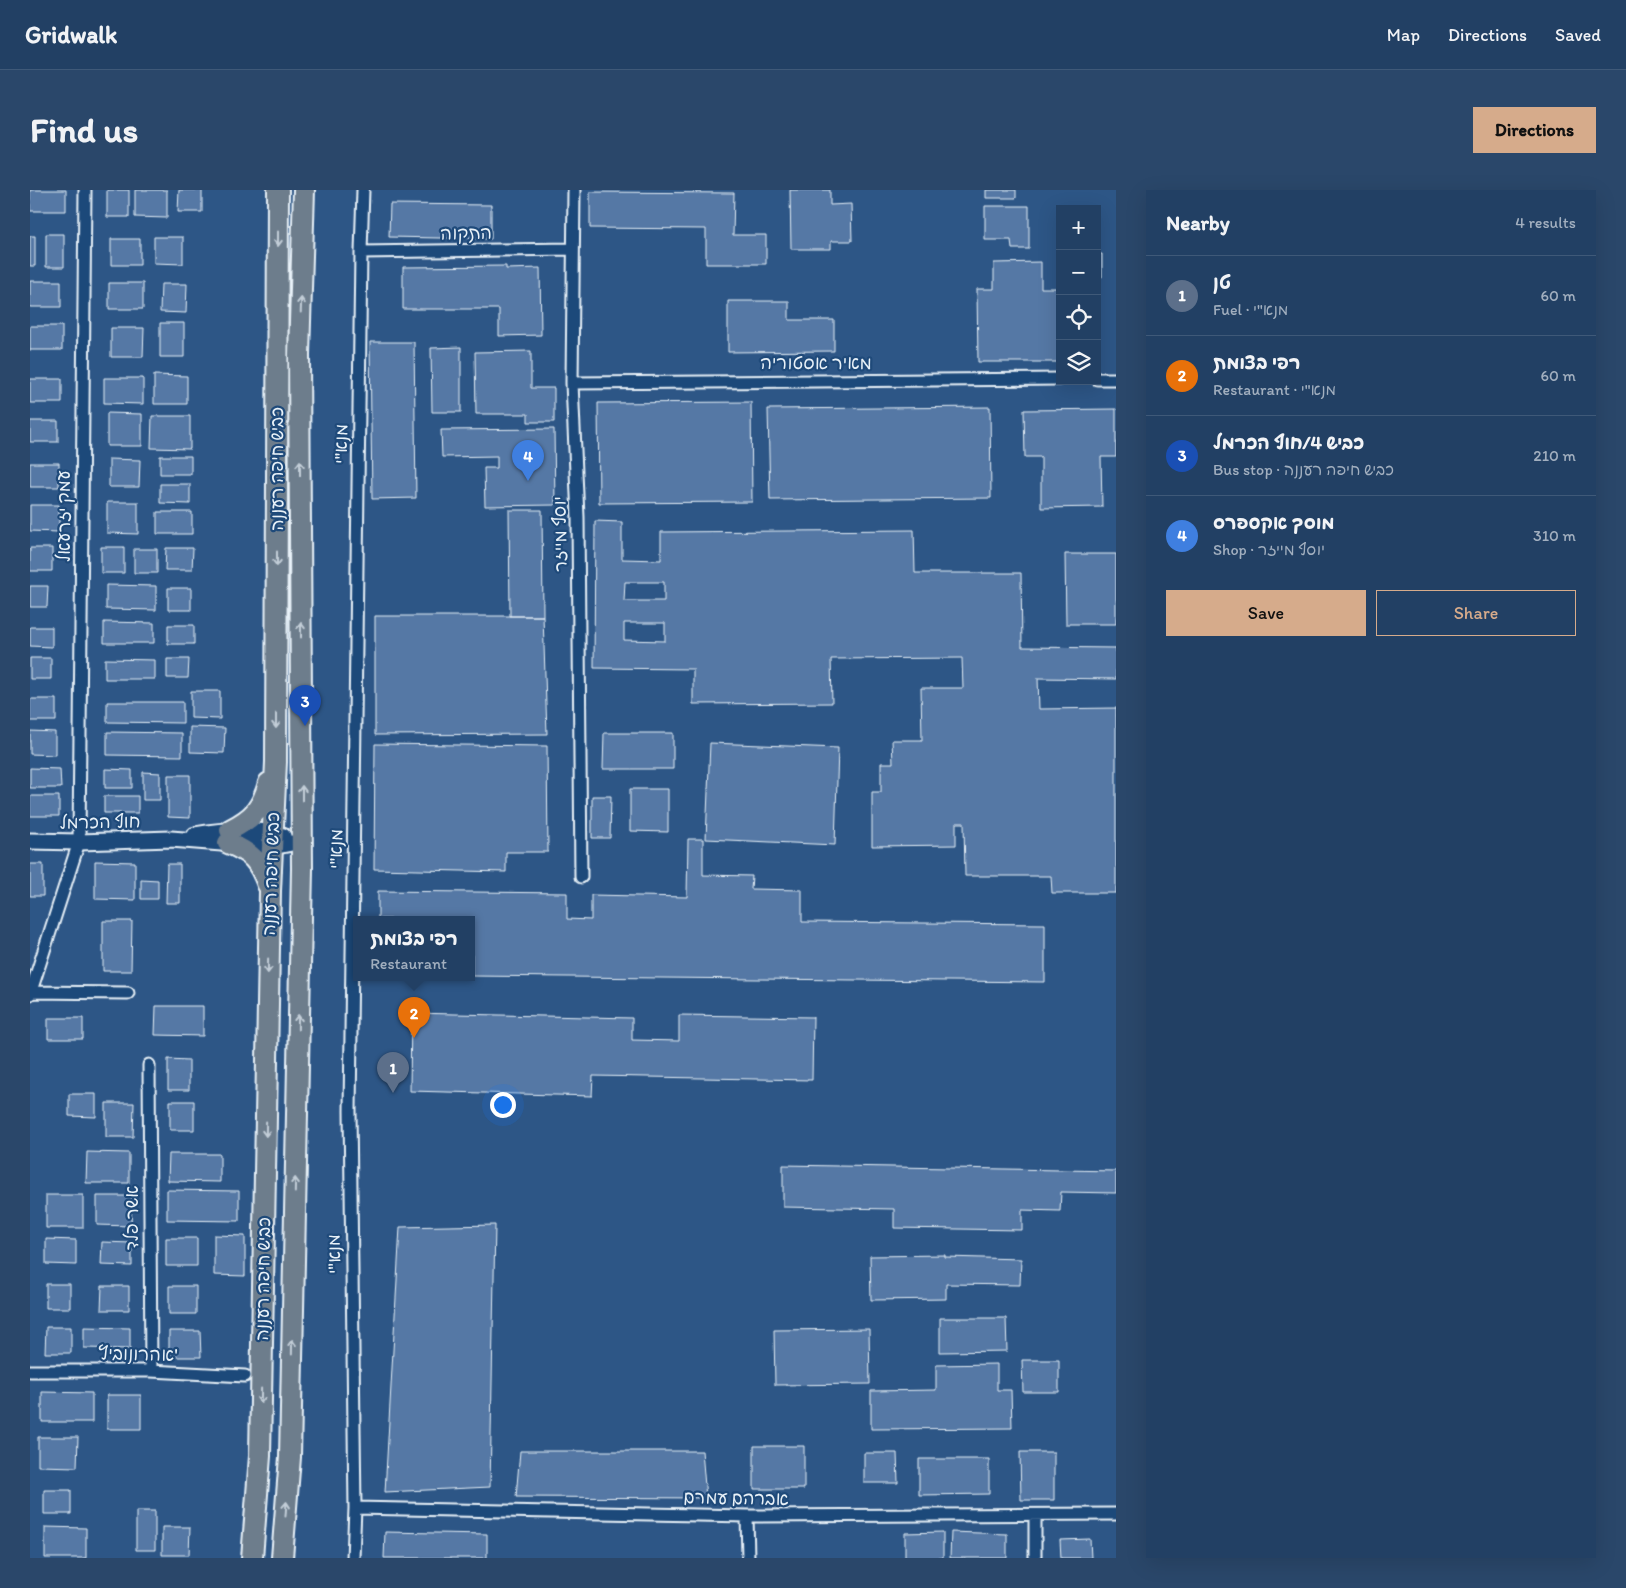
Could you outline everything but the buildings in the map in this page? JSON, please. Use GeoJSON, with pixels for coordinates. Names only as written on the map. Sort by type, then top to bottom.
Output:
{"type":"FeatureCollection","features":[{"type":"Feature","properties":{"kind":"highway","name":"כביש חיפה רעננה"},"geometry":{"type":"LineString","coordinates":[[252,1558],[260,1456],[270,891],[276,762],[278,190]]}},
{"type":"Feature","properties":{"kind":"highway","name":"כביש חיפה רעננה"},"geometry":{"type":"LineString","coordinates":[[282,1558],[290,1457],[302,841],[300,355],[304,190]]}},
{"type":"Feature","properties":{"kind":"highway"},"geometry":{"type":"LineString","coordinates":[[270,891],[262,868],[253,856],[229,837],[255,814],[264,798],[276,762]]}},
{"type":"Feature","properties":{"kind":"street","name":"עמק יזרעאל"},"geometry":{"type":"LineString","coordinates":[[30,992],[79,842],[85,190]]}},
{"type":"Feature","properties":{"kind":"street","name":"מנא\"י"},"geometry":{"type":"LineString","coordinates":[[353,1558],[355,1508],[350,1111],[360,252],[363,190]]}},
{"type":"Feature","properties":{"kind":"street","name":"יוסף מייזר"},"geometry":{"type":"LineString","coordinates":[[574,190],[572,383],[578,517],[581,877]]}},
{"type":"Feature","properties":{"kind":"street","name":"התקוה"},"geometry":{"type":"LineString","coordinates":[[360,252],[572,249]]}},
{"type":"Feature","properties":{"kind":"street","name":"מאיר אסטוריה"},"geometry":{"type":"LineString","coordinates":[[572,383],[1056,379]]}},
{"type":"Feature","properties":{"kind":"street"},"geometry":{"type":"LineString","coordinates":[[1101,379],[1116,379]]}},
{"type":"Feature","properties":{"kind":"street","name":"חוף הכרמל"},"geometry":{"type":"LineString","coordinates":[[30,841],[79,842],[229,837],[302,841]]}},
{"type":"Feature","properties":{"kind":"street"},"geometry":{"type":"LineString","coordinates":[[30,992],[128,993]]}},
{"type":"Feature","properties":{"kind":"street","name":"אשר פלד"},"geometry":{"type":"LineString","coordinates":[[149,1065],[151,1371]]}},
{"type":"Feature","properties":{"kind":"street","name":"אהרונוביץ'"},"geometry":{"type":"LineString","coordinates":[[30,1371],[151,1371],[245,1376]]}},
{"type":"Feature","properties":{"kind":"street","name":"אברהם עמרם"},"geometry":{"type":"LineString","coordinates":[[355,1508],[747,1516],[1116,1514]]}},
{"type":"Feature","properties":{"kind":"street"},"geometry":{"type":"LineString","coordinates":[[1035,1515],[1035,1558]]}},
{"type":"Feature","properties":{"kind":"street"},"geometry":{"type":"LineString","coordinates":[[747,1516],[748,1558]]}},
{"type":"Feature","properties":{"kind":"place","name":"מוסך אקספרס"},"geometry":{"type":"Point","coordinates":[528,481]}},
{"type":"Feature","properties":{"kind":"place","name":"כביש 4/חוף הכרמל"},"geometry":{"type":"Point","coordinates":[305,726]}},
{"type":"Feature","properties":{"kind":"place","name":"רפי בצומת"},"geometry":{"type":"Point","coordinates":[414,1038]}},
{"type":"Feature","properties":{"kind":"place","name":"טן"},"geometry":{"type":"Point","coordinates":[393,1093]}}]}
